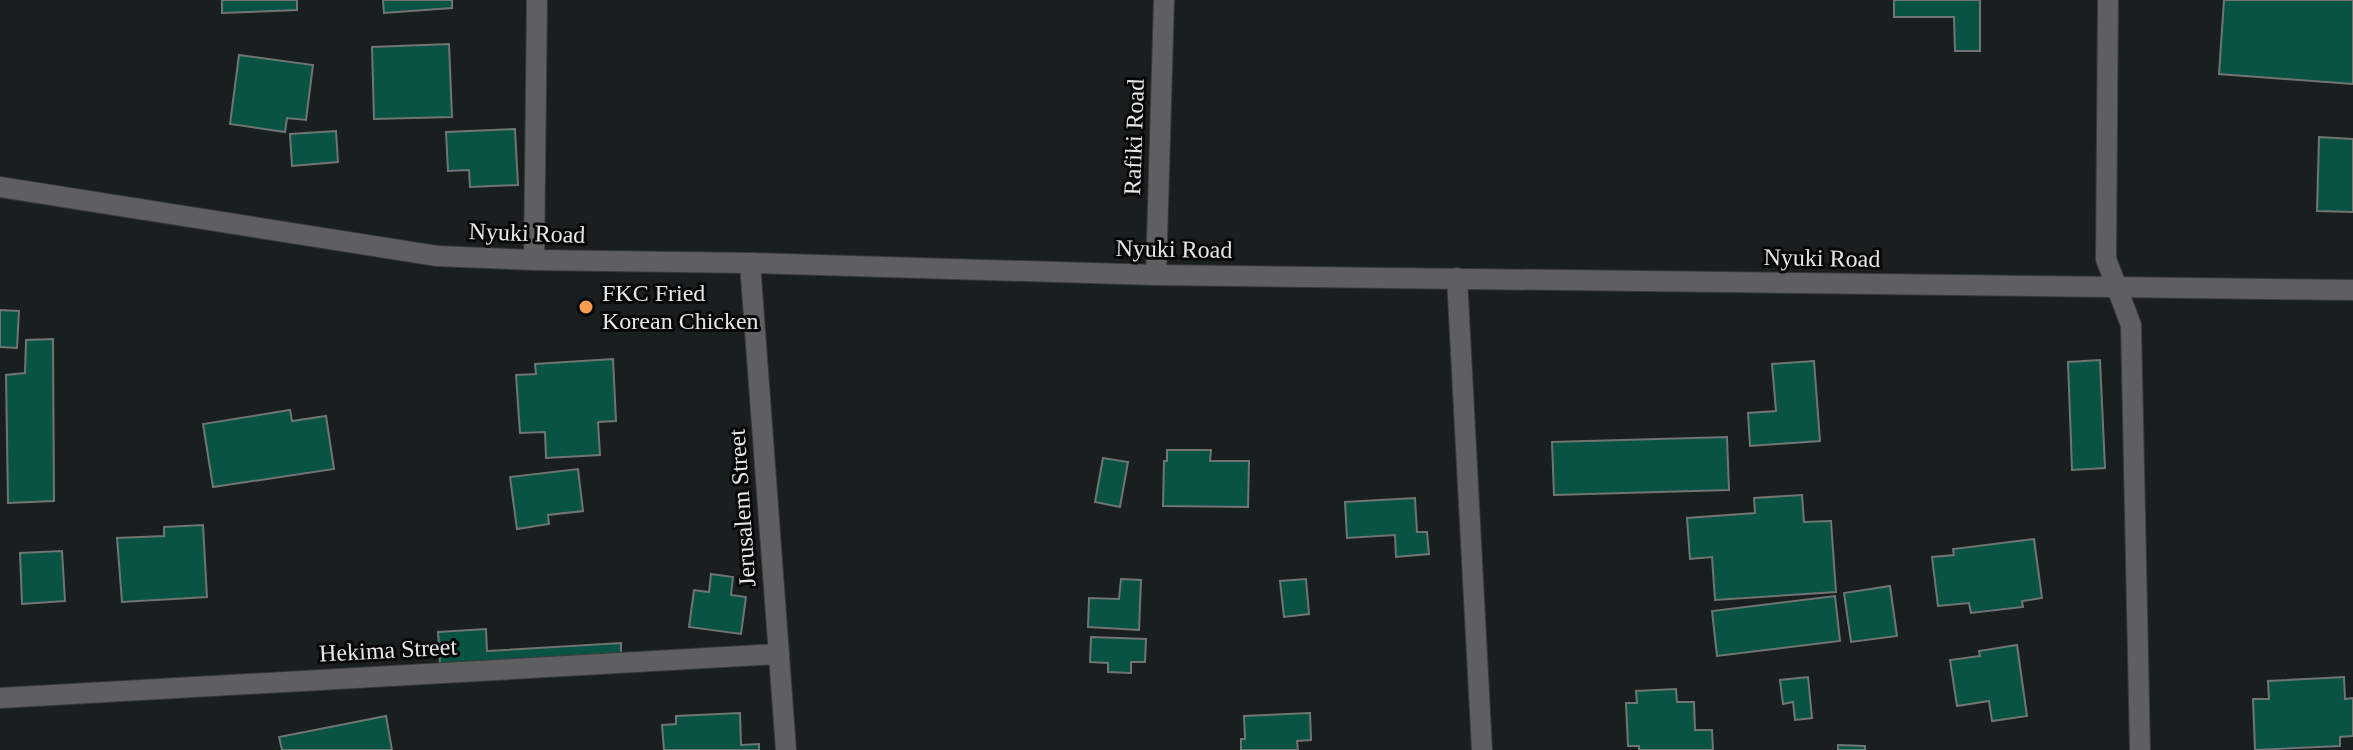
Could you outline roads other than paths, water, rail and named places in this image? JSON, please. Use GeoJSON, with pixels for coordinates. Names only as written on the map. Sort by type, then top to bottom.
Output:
{"type":"FeatureCollection","features":[{"type":"Feature","properties":{"kind":"street"},"geometry":{"type":"LineString","coordinates":[[534,260],[537,0]]}},
{"type":"Feature","properties":{"kind":"street","name":"Rafiki Road"},"geometry":{"type":"LineString","coordinates":[[1156,275],[1164,0]]}},
{"type":"Feature","properties":{"kind":"street"},"geometry":{"type":"LineString","coordinates":[[2108,0],[2106,259],[2131,325],[2140,750]]}},
{"type":"Feature","properties":{"kind":"street","name":"Nyuki Road"},"geometry":{"type":"LineString","coordinates":[[0,187],[437,256],[1156,275],[2353,290]]}},
{"type":"Feature","properties":{"kind":"street","name":"Jerusalem Street"},"geometry":{"type":"LineString","coordinates":[[750,263],[786,750]]}},
{"type":"Feature","properties":{"kind":"street"},"geometry":{"type":"LineString","coordinates":[[1457,278],[1482,750]]}},
{"type":"Feature","properties":{"kind":"street","name":"Hekima Street"},"geometry":{"type":"LineString","coordinates":[[0,698],[779,654]]}},
{"type":"Feature","properties":{"kind":"place","name":"FKC Fried Korean Chicken"},"geometry":{"type":"Point","coordinates":[586,307]}}]}
